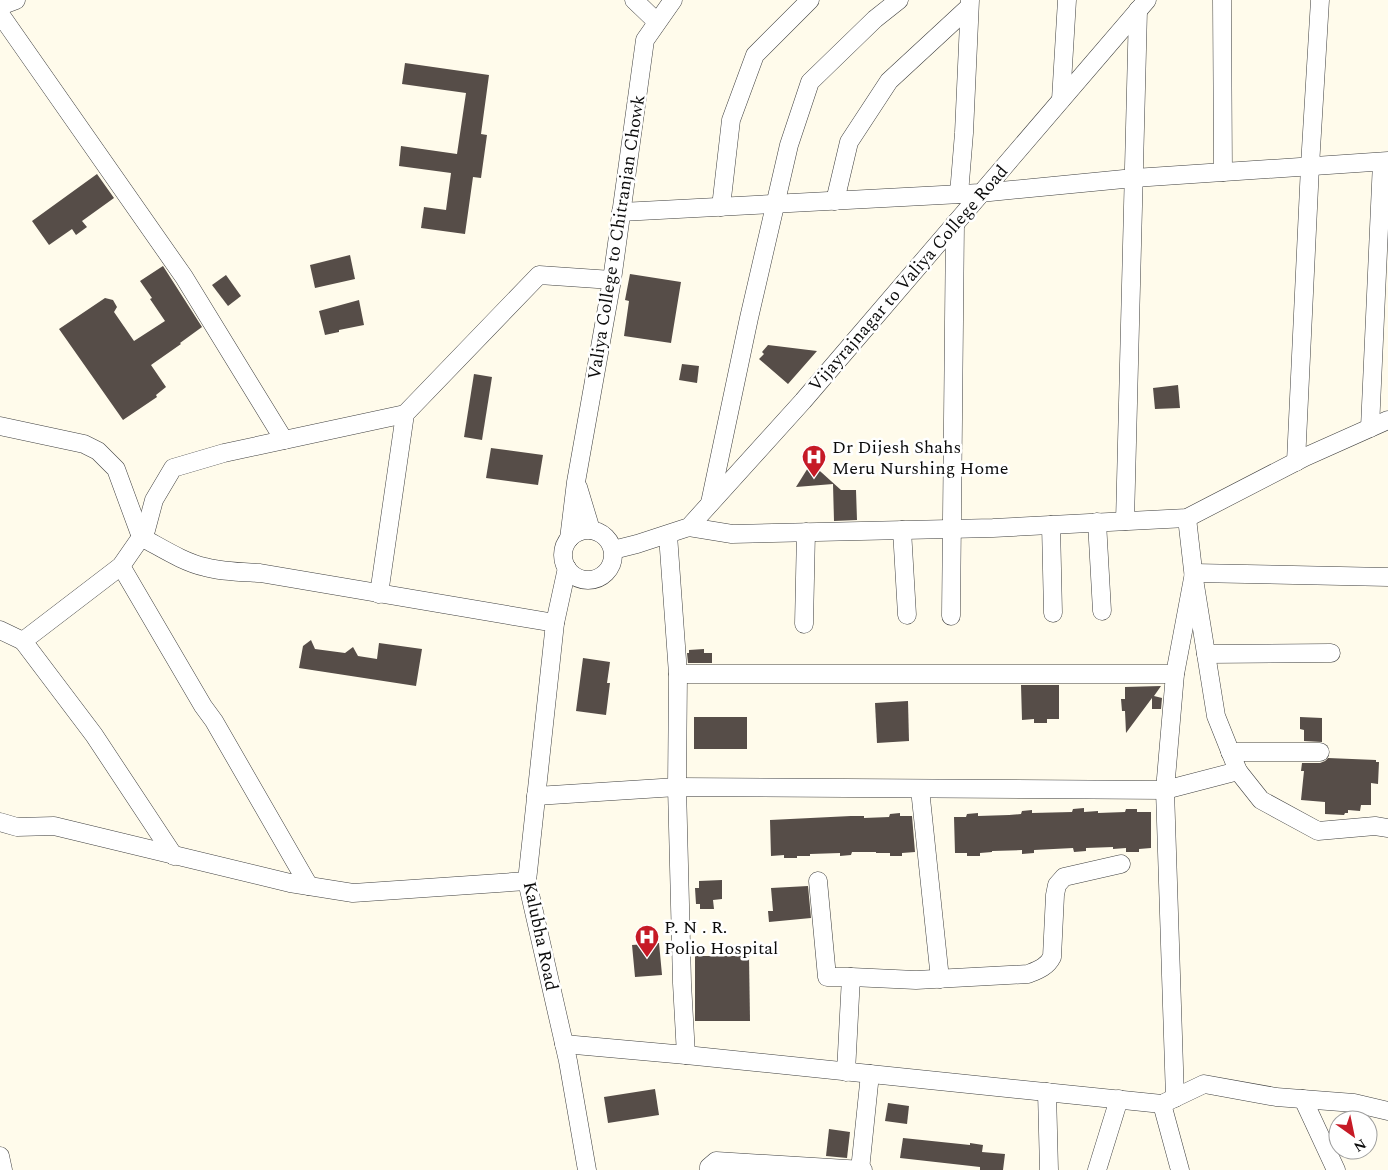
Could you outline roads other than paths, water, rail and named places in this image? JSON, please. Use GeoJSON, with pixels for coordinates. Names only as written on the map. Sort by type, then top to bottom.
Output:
{"type":"FeatureCollection","features":[{"type":"Feature","properties":{"kind":"street"},"geometry":{"type":"LineString","coordinates":[[0,6],[16,0]]}},
{"type":"Feature","properties":{"kind":"street"},"geometry":{"type":"LineString","coordinates":[[634,0],[657,22]]}},
{"type":"Feature","properties":{"kind":"street","name":"Valiya College to Chitranjan Chowk"},"geometry":{"type":"LineString","coordinates":[[570,539],[576,482],[612,280],[645,40],[673,0]]}},
{"type":"Feature","properties":{"kind":"street"},"geometry":{"type":"LineString","coordinates":[[721,207],[731,120],[755,55],[810,0]]}},
{"type":"Feature","properties":{"kind":"street"},"geometry":{"type":"LineString","coordinates":[[709,505],[749,318],[789,145],[810,82],[875,19],[899,0]]}},
{"type":"Feature","properties":{"kind":"street"},"geometry":{"type":"LineString","coordinates":[[1060,100],[1067,0]]}},
{"type":"Feature","properties":{"kind":"street"},"geometry":{"type":"LineString","coordinates":[[1222,0],[1223,172]]}},
{"type":"Feature","properties":{"kind":"street"},"geometry":{"type":"LineString","coordinates":[[1296,462],[1320,0]]}},
{"type":"Feature","properties":{"kind":"street"},"geometry":{"type":"LineString","coordinates":[[835,201],[849,142],[889,81],[970,3]]}},
{"type":"Feature","properties":{"kind":"street"},"geometry":{"type":"LineString","coordinates":[[959,194],[970,3]]}},
{"type":"Feature","properties":{"kind":"street"},"geometry":{"type":"LineString","coordinates":[[1125,521],[1134,178],[1143,5]]}},
{"type":"Feature","properties":{"kind":"street","name":"Vijayrajnagar to Valiya College Road"},"geometry":{"type":"LineString","coordinates":[[613,550],[662,537],[689,527],[803,400],[1143,5]]}},
{"type":"Feature","properties":{"kind":"street"},"geometry":{"type":"LineString","coordinates":[[0,14],[184,278],[284,440]]}},
{"type":"Feature","properties":{"kind":"street"},"geometry":{"type":"LineString","coordinates":[[621,212],[980,193],[1134,178],[1385,162],[1370,428]]}},
{"type":"Feature","properties":{"kind":"street"},"geometry":{"type":"LineString","coordinates":[[951,616],[955,223]]}},
{"type":"Feature","properties":{"kind":"street"},"geometry":{"type":"LineString","coordinates":[[23,641],[121,566],[146,530],[154,500],[173,468],[284,440],[405,414],[539,275],[612,280]]}},
{"type":"Feature","properties":{"kind":"street"},"geometry":{"type":"LineString","coordinates":[[379,594],[405,414]]}},
{"type":"Feature","properties":{"kind":"street"},"geometry":{"type":"LineString","coordinates":[[689,527],[732,534],[1050,525],[1187,518],[1296,462],[1388,420]]}},
{"type":"Feature","properties":{"kind":"street"},"geometry":{"type":"LineString","coordinates":[[0,426],[84,444],[98,451],[116,469],[141,538],[204,567],[260,574],[379,594],[556,617],[583,580]]}},
{"type":"Feature","properties":{"kind":"street","name":"Valiya College to Chitranjan Chowk"},"geometry":{"type":"LineString","coordinates":[[576,482],[591,530]]}},
{"type":"Feature","properties":{"kind":"street"},"geometry":{"type":"LineString","coordinates":[[1187,518],[1216,716],[1238,771],[1261,800],[1318,831],[1375,826],[1388,828]]}},
{"type":"Feature","properties":{"kind":"street"},"geometry":{"type":"LineString","coordinates":[[1097,522],[1102,611]]}},
{"type":"Feature","properties":{"kind":"street"},"geometry":{"type":"LineString","coordinates":[[1050,525],[1054,613]]}},
{"type":"Feature","properties":{"kind":"street"},"geometry":{"type":"LineString","coordinates":[[591,530],[605,536],[613,550],[612,562],[605,574],[591,580],[583,580],[567,568],[563,553],[570,539],[576,534],[591,530]]}},
{"type":"Feature","properties":{"kind":"street"},"geometry":{"type":"LineString","coordinates":[[902,530],[907,615]]}},
{"type":"Feature","properties":{"kind":"street"},"geometry":{"type":"LineString","coordinates":[[804,624],[806,532]]}},
{"type":"Feature","properties":{"kind":"street"},"geometry":{"type":"LineString","coordinates":[[662,537],[678,674],[677,787],[682,982],[686,1056]]}},
{"type":"Feature","properties":{"kind":"street","name":"Vijayrajnagar to Valiya College Road"},"geometry":{"type":"LineString","coordinates":[[610,568],[662,537]]}},
{"type":"Feature","properties":{"kind":"street"},"geometry":{"type":"LineString","coordinates":[[121,566],[309,886]]}},
{"type":"Feature","properties":{"kind":"street","name":"Kalubha Road"},"geometry":{"type":"LineString","coordinates":[[567,568],[556,617],[527,881],[564,1044],[587,1170]]}},
{"type":"Feature","properties":{"kind":"street"},"geometry":{"type":"LineString","coordinates":[[1194,573],[1388,577]]}},
{"type":"Feature","properties":{"kind":"street"},"geometry":{"type":"LineString","coordinates":[[1180,1170],[1168,1101],[1165,790],[1175,674],[1194,573]]}},
{"type":"Feature","properties":{"kind":"street"},"geometry":{"type":"LineString","coordinates":[[0,630],[23,641],[94,735],[174,856]]}},
{"type":"Feature","properties":{"kind":"street"},"geometry":{"type":"LineString","coordinates":[[1206,654],[1331,653]]}},
{"type":"Feature","properties":{"kind":"street"},"geometry":{"type":"LineString","coordinates":[[678,674],[1175,674]]}},
{"type":"Feature","properties":{"kind":"street"},"geometry":{"type":"LineString","coordinates":[[1230,752],[1320,752]]}},
{"type":"Feature","properties":{"kind":"street"},"geometry":{"type":"LineString","coordinates":[[536,796],[677,787],[1165,790],[1238,771]]}},
{"type":"Feature","properties":{"kind":"street"},"geometry":{"type":"LineString","coordinates":[[920,789],[940,979]]}},
{"type":"Feature","properties":{"kind":"street"},"geometry":{"type":"LineString","coordinates":[[0,836],[8,824],[54,826],[290,883],[353,893],[527,881]]}},
{"type":"Feature","properties":{"kind":"street"},"geometry":{"type":"LineString","coordinates":[[818,881],[827,977],[940,979],[1028,974],[1041,969],[1052,958],[1057,885],[1064,877],[1121,864]]}},
{"type":"Feature","properties":{"kind":"street"},"geometry":{"type":"LineString","coordinates":[[846,1072],[851,977]]}},
{"type":"Feature","properties":{"kind":"street"},"geometry":{"type":"LineString","coordinates":[[564,1044],[1119,1100],[1168,1101],[1204,1084],[1276,1097],[1354,1103],[1388,1111]]}},
{"type":"Feature","properties":{"kind":"street"},"geometry":{"type":"LineString","coordinates":[[709,1170],[716,1161],[861,1170],[870,1074]]}},
{"type":"Feature","properties":{"kind":"street"},"geometry":{"type":"LineString","coordinates":[[1047,1092],[1049,1170]]}},
{"type":"Feature","properties":{"kind":"street"},"geometry":{"type":"LineString","coordinates":[[1303,1099],[1336,1170]]}},
{"type":"Feature","properties":{"kind":"street"},"geometry":{"type":"LineString","coordinates":[[1096,1170],[1119,1100]]}},
{"type":"Feature","properties":{"kind":"street"},"geometry":{"type":"LineString","coordinates":[[0,1156],[3,1170]]}},
{"type":"Feature","properties":{"kind":"place","name":"Dr Dijesh Shahs Meru Nurshing Home"},"geometry":{"type":"Point","coordinates":[814,478]}},
{"type":"Feature","properties":{"kind":"place","name":"P. N . R. Polio Hospital"},"geometry":{"type":"Point","coordinates":[647,958]}}]}
